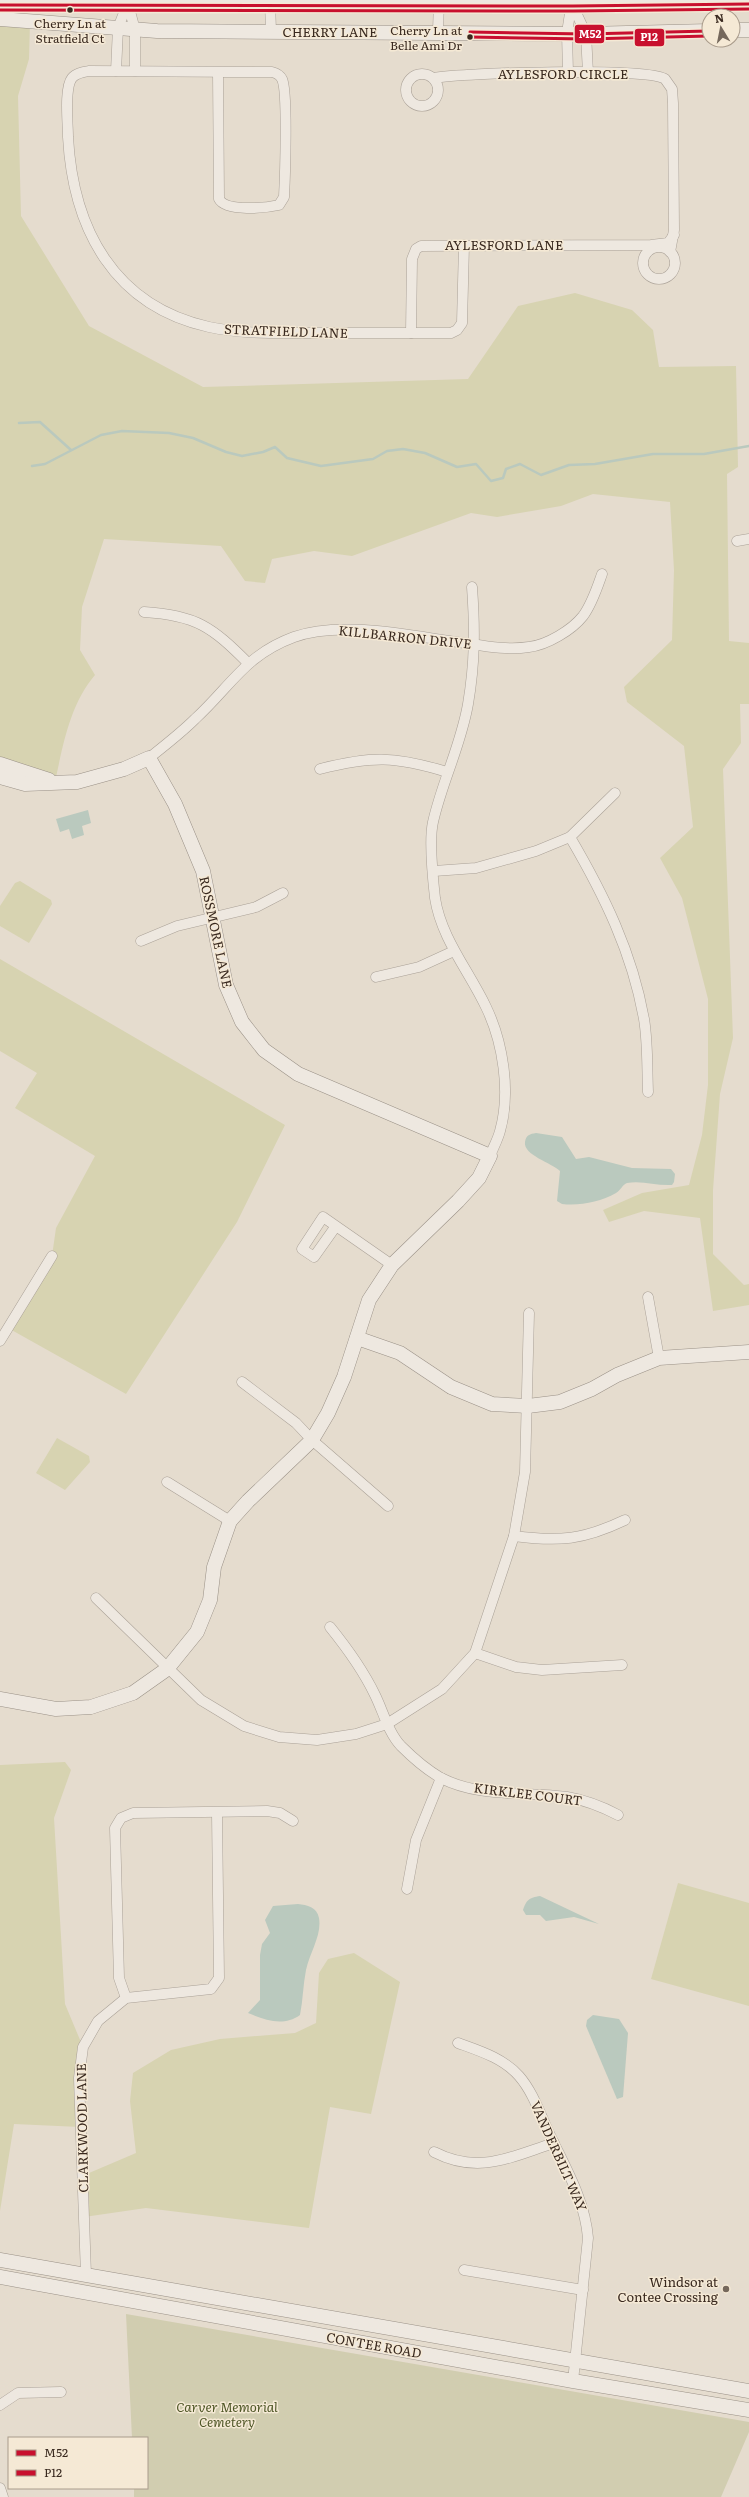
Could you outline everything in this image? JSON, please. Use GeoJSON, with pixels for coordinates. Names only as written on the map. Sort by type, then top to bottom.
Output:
{"type":"FeatureCollection","features":[{"type":"Feature","properties":{"kind":"street","name":"CHERRY LANE"},"geometry":{"type":"LineString","coordinates":[[0,5],[127,2],[749,4]]}},
{"type":"Feature","properties":{"kind":"street"},"geometry":{"type":"LineString","coordinates":[[116,71],[118,28],[127,2]]}},
{"type":"Feature","properties":{"kind":"street"},"geometry":{"type":"LineString","coordinates":[[127,2],[135,30],[135,72]]}},
{"type":"Feature","properties":{"kind":"street"},"geometry":{"type":"LineString","coordinates":[[270,3],[271,32]]}},
{"type":"Feature","properties":{"kind":"street"},"geometry":{"type":"LineString","coordinates":[[438,32],[439,3]]}},
{"type":"Feature","properties":{"kind":"street"},"geometry":{"type":"LineString","coordinates":[[568,73],[567,33],[573,3]]}},
{"type":"Feature","properties":{"kind":"street"},"geometry":{"type":"LineString","coordinates":[[573,3],[586,34],[588,73]]}},
{"type":"Feature","properties":{"kind":"street","name":"CHERRY LANE"},"geometry":{"type":"LineString","coordinates":[[0,19],[135,30],[586,34],[701,31]]}},
{"type":"Feature","properties":{"kind":"street","name":"STRATFIELD LANE"},"geometry":{"type":"LineString","coordinates":[[218,72],[219,199],[222,204],[230,207],[266,208],[281,203],[285,188],[284,85],[280,76],[272,72],[89,71],[72,78],[69,87],[68,129],[70,165],[82,217],[90,237],[105,259],[126,282],[155,305],[188,321],[223,330],[450,333],[461,326],[464,245]]}},
{"type":"Feature","properties":{"kind":"street","name":"AYLESFORD CIRCLE"},"geometry":{"type":"LineString","coordinates":[[434,78],[473,73],[647,74],[662,77],[671,85],[673,103],[674,235]]}},
{"type":"Feature","properties":{"kind":"street"},"geometry":{"type":"LineString","coordinates":[[670,252],[674,235]]}},
{"type":"Feature","properties":{"kind":"street","name":"AYLESFORD LANE"},"geometry":{"type":"LineString","coordinates":[[411,333],[412,259],[416,249],[423,245],[652,245],[668,243],[674,235]]}},
{"type":"Feature","properties":{"kind":"street"},"geometry":{"type":"LineString","coordinates":[[737,540],[749,539]]}},
{"type":"Feature","properties":{"kind":"street","name":"KILLBARRON DRIVE"},"geometry":{"type":"LineString","coordinates":[[0,778],[25,784],[77,782],[100,777],[149,758],[196,719],[248,663],[272,647],[289,639],[325,629],[360,630],[505,648],[530,647],[547,641],[566,631],[583,616],[595,593],[602,574]]}},
{"type":"Feature","properties":{"kind":"street"},"geometry":{"type":"LineString","coordinates":[[0,1699],[56,1709],[91,1707],[132,1693],[167,1669],[197,1632],[210,1600],[214,1567],[230,1521],[248,1501],[312,1440],[328,1413],[357,1338],[369,1300],[392,1265],[458,1201],[479,1178],[490,1156],[500,1131],[505,1104],[501,1056],[486,1007],[454,951],[435,899],[432,824],[446,772],[457,748],[468,704],[476,645],[472,586]]}},
{"type":"Feature","properties":{"kind":"street"},"geometry":{"type":"LineString","coordinates":[[144,612],[170,613],[190,618],[220,634],[248,663]]}},
{"type":"Feature","properties":{"kind":"street","name":"ROSSMORE LANE"},"geometry":{"type":"LineString","coordinates":[[149,758],[175,804],[203,870],[211,918],[226,985],[242,1022],[264,1050],[298,1074],[490,1156]]}},
{"type":"Feature","properties":{"kind":"street"},"geometry":{"type":"LineString","coordinates":[[320,769],[354,760],[383,759],[410,761],[446,772]]}},
{"type":"Feature","properties":{"kind":"street","name":"KILLBARRON DRIVE"},"geometry":{"type":"LineString","coordinates":[[0,764],[56,782]]}},
{"type":"Feature","properties":{"kind":"street"},"geometry":{"type":"LineString","coordinates":[[434,871],[476,868],[506,861],[570,837],[615,793]]}},
{"type":"Feature","properties":{"kind":"street"},"geometry":{"type":"LineString","coordinates":[[570,837],[600,888],[615,921],[633,969],[644,1021],[648,1092]]}},
{"type":"Feature","properties":{"kind":"street"},"geometry":{"type":"LineString","coordinates":[[141,941],[177,926],[256,906],[283,892]]}},
{"type":"Feature","properties":{"kind":"street"},"geometry":{"type":"LineString","coordinates":[[376,976],[419,967],[454,951]]}},
{"type":"Feature","properties":{"kind":"street"},"geometry":{"type":"LineString","coordinates":[[336,1226],[392,1265]]}},
{"type":"Feature","properties":{"kind":"street"},"geometry":{"type":"LineString","coordinates":[[0,1341],[52,1256]]}},
{"type":"Feature","properties":{"kind":"street"},"geometry":{"type":"LineString","coordinates":[[648,1297],[659,1358]]}},
{"type":"Feature","properties":{"kind":"street"},"geometry":{"type":"LineString","coordinates":[[96,1598],[167,1669],[201,1700],[244,1726],[279,1737],[317,1740],[356,1734],[387,1724],[442,1689],[475,1652],[514,1536],[525,1472],[528,1406],[529,1313]]}},
{"type":"Feature","properties":{"kind":"street"},"geometry":{"type":"LineString","coordinates":[[357,1338],[400,1353],[451,1387],[492,1404],[528,1406],[560,1402],[592,1389],[617,1374],[659,1358],[749,1352]]}},
{"type":"Feature","properties":{"kind":"street"},"geometry":{"type":"LineString","coordinates":[[242,1382],[296,1423],[312,1440],[388,1506]]}},
{"type":"Feature","properties":{"kind":"street"},"geometry":{"type":"LineString","coordinates":[[167,1482],[230,1521]]}},
{"type":"Feature","properties":{"kind":"street"},"geometry":{"type":"LineString","coordinates":[[514,1536],[547,1540],[570,1539],[601,1531],[625,1520]]}},
{"type":"Feature","properties":{"kind":"street","name":"KIRKLEE COURT"},"geometry":{"type":"LineString","coordinates":[[330,1627],[355,1659],[375,1695],[387,1724],[400,1745],[441,1778],[470,1787],[497,1792],[566,1797],[598,1805],[618,1815]]}},
{"type":"Feature","properties":{"kind":"street"},"geometry":{"type":"LineString","coordinates":[[475,1652],[516,1667],[542,1670],[622,1665]]}},
{"type":"Feature","properties":{"kind":"street"},"geometry":{"type":"LineString","coordinates":[[407,1889],[416,1840],[441,1778]]}},
{"type":"Feature","properties":{"kind":"street"},"geometry":{"type":"LineString","coordinates":[[217,1812],[219,1978],[211,1989],[126,1998],[119,1978],[115,1828],[121,1818],[133,1813],[217,1812],[280,1813],[293,1821]]}},
{"type":"Feature","properties":{"kind":"street","name":"CLARKWOOD LANE"},"geometry":{"type":"LineString","coordinates":[[86,2275],[79,2078],[83,2047],[98,2021],[126,1998]]}},
{"type":"Feature","properties":{"kind":"street","name":"VANDERBILT WAY"},"geometry":{"type":"LineString","coordinates":[[458,2043],[490,2055],[519,2076],[530,2092],[580,2197],[587,2221],[588,2238],[576,2360],[572,2381]]}},
{"type":"Feature","properties":{"kind":"street"},"geometry":{"type":"LineString","coordinates":[[434,2152],[464,2164],[480,2164],[514,2157],[554,2143]]}},
{"type":"Feature","properties":{"kind":"street","name":"CONTEE ROAD"},"geometry":{"type":"LineString","coordinates":[[0,2260],[749,2391]]}},
{"type":"Feature","properties":{"kind":"street"},"geometry":{"type":"LineString","coordinates":[[464,2270],[583,2290]]}},
{"type":"Feature","properties":{"kind":"street","name":"CONTEE ROAD"},"geometry":{"type":"LineString","coordinates":[[0,2277],[572,2381],[749,2410]]}},
{"type":"Feature","properties":{"kind":"street"},"geometry":{"type":"LineString","coordinates":[[0,2405],[18,2393],[61,2392]]}},
{"type":"Feature","properties":{"kind":"street"},"geometry":{"type":"LineString","coordinates":[[684,2399],[689,2396],[702,2396],[749,2403]]}},
{"type":"Feature","properties":{"kind":"street"},"geometry":{"type":"LineString","coordinates":[[0,2488],[3,2497]]}},
{"type":"Feature","properties":{"kind":"shaded area"},"geometry":{"type":"Polygon","coordinates":[[[0,19],[30,22],[29,59],[18,96],[21,216],[89,326],[203,387],[468,379],[518,306],[575,293],[632,310],[653,330],[659,367],[736,366],[738,467],[727,474],[729,641],[749,643],[749,704],[740,704],[741,743],[723,769],[733,1038],[720,1094],[713,1190],[713,1254],[744,1285],[749,1284],[749,1305],[713,1311],[700,1218],[644,1211],[609,1222],[603,1210],[642,1193],[689,1185],[702,1135],[708,1085],[708,999],[682,898],[660,858],[693,827],[684,746],[627,702],[624,687],[672,640],[674,570],[670,502],[593,494],[561,506],[497,517],[471,513],[352,556],[314,551],[272,559],[265,583],[245,581],[221,546],[104,539],[82,607],[80,650],[95,675],[86,686],[73,712],[55,782],[0,763],[0,19]]]}},
{"type":"Feature","properties":{"kind":"shaded area"},"geometry":{"type":"Polygon","coordinates":[[[88,810],[91,823],[82,826],[84,835],[72,839],[69,829],[60,832],[56,819],[88,810]]]}},
{"type":"Feature","properties":{"kind":"shaded area"},"geometry":{"type":"Polygon","coordinates":[[[20,881],[51,900],[52,904],[29,943],[0,926],[0,906],[15,883],[20,881]]]}},
{"type":"Feature","properties":{"kind":"shaded area"},"geometry":{"type":"Polygon","coordinates":[[[0,959],[285,1125],[237,1222],[126,1394],[8,1328],[52,1256],[56,1228],[95,1156],[15,1108],[37,1073],[0,1051],[0,959]]]}},
{"type":"Feature","properties":{"kind":"shaded area"},"geometry":{"type":"Polygon","coordinates":[[[536,1133],[562,1137],[576,1159],[589,1157],[632,1168],[671,1169],[675,1174],[674,1182],[672,1185],[638,1182],[627,1183],[617,1192],[597,1201],[583,1204],[562,1204],[557,1201],[560,1171],[533,1155],[526,1147],[525,1142],[527,1136],[536,1133]]]}},
{"type":"Feature","properties":{"kind":"shaded area"},"geometry":{"type":"Polygon","coordinates":[[[57,1438],[89,1456],[90,1462],[65,1490],[36,1473],[57,1438]]]}},
{"type":"Feature","properties":{"kind":"shaded area"},"geometry":{"type":"Polygon","coordinates":[[[65,1762],[71,1770],[54,1818],[65,2004],[83,2047],[80,2127],[14,2124],[0,2211],[0,1765],[65,1762]]]}},
{"type":"Feature","properties":{"kind":"shaded area"},"geometry":{"type":"Polygon","coordinates":[[[678,1883],[749,1903],[749,2006],[651,1979],[678,1883]]]}},
{"type":"Feature","properties":{"kind":"shaded area"},"geometry":{"type":"Polygon","coordinates":[[[540,1896],[599,1924],[574,1917],[546,1921],[540,1915],[526,1915],[523,1910],[527,1901],[531,1898],[540,1896]]]}},
{"type":"Feature","properties":{"kind":"shaded area"},"geometry":{"type":"Polygon","coordinates":[[[298,1904],[314,1909],[319,1918],[319,1931],[306,1970],[300,2015],[287,2021],[267,2020],[248,2013],[260,2000],[260,1955],[262,1944],[270,1933],[265,1920],[273,1906],[298,1904]]]}},
{"type":"Feature","properties":{"kind":"shaded area"},"geometry":{"type":"Polygon","coordinates":[[[354,1953],[400,1982],[371,2114],[330,2107],[309,2228],[146,2208],[84,2217],[82,2176],[136,2153],[130,2101],[133,2073],[171,2050],[220,2039],[295,2033],[316,2023],[319,1973],[328,1959],[354,1953]]]}},
{"type":"Feature","properties":{"kind":"shaded area"},"geometry":{"type":"Polygon","coordinates":[[[593,2015],[619,2019],[628,2033],[623,2097],[617,2099],[586,2026],[587,2020],[593,2015]]]}},
{"type":"Feature","properties":{"kind":"green space","name":"Carver Memorial Cemetery"},"geometry":{"type":"Polygon","coordinates":[[[126,2314],[749,2422],[749,2432],[721,2497],[134,2497],[134,2489],[148,2489],[148,2437],[132,2437],[126,2314]]]}},
{"type":"Feature","properties":{"kind":"waterway"},"geometry":{"type":"LineString","coordinates":[[19,423],[40,422],[71,450]]}},
{"type":"Feature","properties":{"kind":"waterway"},"geometry":{"type":"LineString","coordinates":[[32,466],[45,464],[101,435],[122,431],[169,433],[193,438],[226,452],[242,456],[263,452],[275,447],[287,458],[321,466],[373,459],[387,451],[403,449],[425,453],[457,467],[476,464],[491,481],[503,478],[506,469],[520,464],[541,475],[569,465],[595,464],[653,454],[704,454],[749,446]]}},
{"type":"Feature","properties":{"kind":"transit line","name":"M52"},"geometry":{"type":"LineString","coordinates":[[0,5],[573,6],[749,4]]}},
{"type":"Feature","properties":{"kind":"transit line","name":"P12"},"geometry":{"type":"LineString","coordinates":[[0,10],[573,11],[749,9]]}},
{"type":"Feature","properties":{"kind":"transit line","name":"M52"},"geometry":{"type":"LineString","coordinates":[[470,32],[586,34],[701,31]]}},
{"type":"Feature","properties":{"kind":"transit line","name":"P12"},"geometry":{"type":"LineString","coordinates":[[470,37],[586,39],[701,36]]}},
{"type":"Feature","properties":{"kind":"place","name":"Cherry Ln at Stratfield Ct"},"geometry":{"type":"Point","coordinates":[70,10]}},
{"type":"Feature","properties":{"kind":"place","name":"Cherry Ln at Belle Ami Dr"},"geometry":{"type":"Point","coordinates":[470,37]}},
{"type":"Feature","properties":{"kind":"place","name":"Windsor at Contee Crossing"},"geometry":{"type":"Point","coordinates":[726,2289]}}]}
